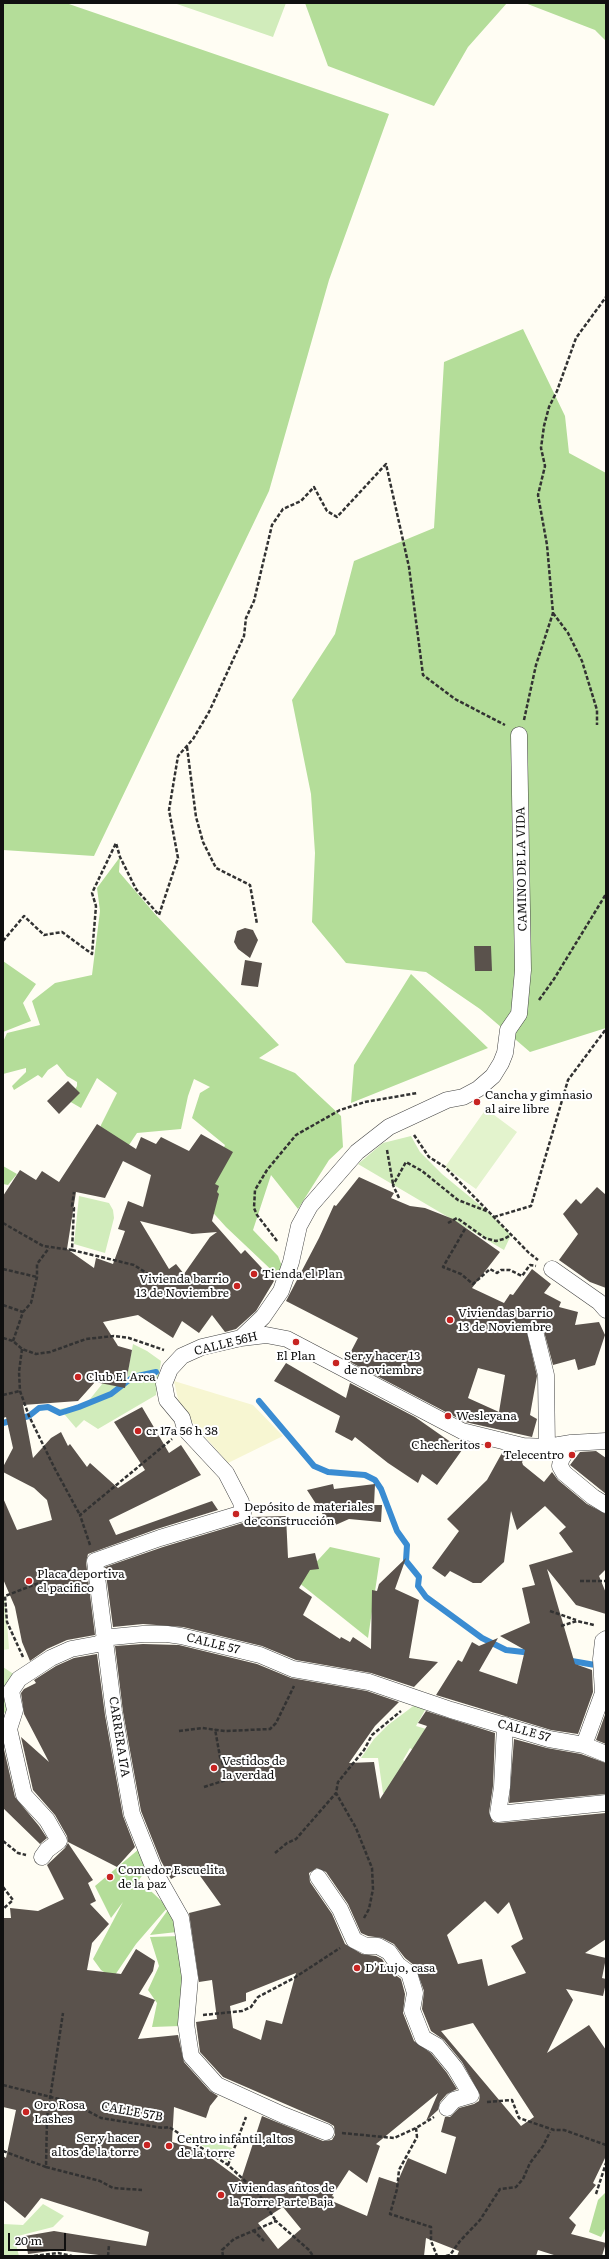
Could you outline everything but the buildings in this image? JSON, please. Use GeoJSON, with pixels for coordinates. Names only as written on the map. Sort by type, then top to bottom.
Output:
{"type":"FeatureCollection","features":[{"type":"Feature","properties":{"kind":"street","name":"CAMINO DE LA VIDA"},"geometry":{"type":"LineString","coordinates":[[240,1338],[263,1316],[281,1291],[291,1262],[299,1226],[310,1206],[357,1152],[384,1130],[447,1100],[463,1097],[478,1089],[493,1076],[505,1053],[508,1030],[519,1014],[523,970],[519,735]]}},
{"type":"Feature","properties":{"kind":"street"},"geometry":{"type":"LineString","coordinates":[[552,1269],[598,1302],[606,1310]]}},
{"type":"Feature","properties":{"kind":"street"},"geometry":{"type":"LineString","coordinates":[[535,1331],[546,1375],[547,1447]]}},
{"type":"Feature","properties":{"kind":"street","name":"CALLE 56H"},"geometry":{"type":"LineString","coordinates":[[95,1561],[160,1538],[243,1513],[241,1502],[226,1473],[185,1428],[182,1418],[167,1400],[164,1384],[170,1369],[182,1356],[202,1347],[240,1338],[266,1335],[287,1339],[462,1431],[522,1446],[547,1447],[571,1443],[606,1441]]}},
{"type":"Feature","properties":{"kind":"street"},"geometry":{"type":"LineString","coordinates":[[571,1443],[561,1460],[560,1466],[564,1473],[593,1497],[606,1505]]}},
{"type":"Feature","properties":{"kind":"street","name":"CARRERA 17A"},"geometry":{"type":"LineString","coordinates":[[95,1561],[114,1712],[132,1814],[156,1874],[181,1918],[190,1978],[186,2024],[191,2056],[217,2085],[253,2102]]}},
{"type":"Feature","properties":{"kind":"street"},"geometry":{"type":"LineString","coordinates":[[584,1745],[603,1693],[601,1664],[603,1641],[602,1632]]}},
{"type":"Feature","properties":{"kind":"street","name":"CALLE 57"},"geometry":{"type":"LineString","coordinates":[[42,1857],[47,1850],[59,1841],[47,1820],[24,1795],[8,1729],[15,1710],[11,1691],[19,1679],[30,1671],[71,1649],[98,1644],[112,1637],[143,1634],[167,1634],[260,1656],[293,1669],[369,1682],[418,1699],[549,1738],[584,1745],[606,1754]]}},
{"type":"Feature","properties":{"kind":"street"},"geometry":{"type":"LineString","coordinates":[[505,1725],[502,1787],[498,1814],[606,1803]]}},
{"type":"Feature","properties":{"kind":"street"},"geometry":{"type":"LineString","coordinates":[[318,1877],[340,1909],[353,1937],[366,1946],[378,1946],[389,1952],[398,1965],[409,1973],[415,1993],[412,2010],[423,2038],[437,2046],[455,2068],[469,2089],[471,2095],[454,2100],[447,2108]]}},
{"type":"Feature","properties":{"kind":"street"},"geometry":{"type":"LineString","coordinates":[[253,2102],[326,2132]]}},
{"type":"Feature","properties":{"kind":"path"},"geometry":{"type":"LineString","coordinates":[[3,941],[24,916],[44,935],[62,932],[92,954],[96,906],[92,893],[116,843],[120,857],[136,889],[158,915],[178,858],[169,810],[178,756],[209,712],[244,636],[246,618],[254,601],[272,525],[283,510],[301,502],[314,487],[327,512],[337,517],[386,464],[409,567],[423,675],[455,699],[498,721],[519,735],[538,659],[553,613],[547,545],[538,495],[545,466],[541,448],[544,426],[549,407],[558,391],[576,338],[606,297]]}},
{"type":"Feature","properties":{"kind":"path"},"geometry":{"type":"LineString","coordinates":[[553,613],[568,633],[582,661],[597,710],[597,725]]}},
{"type":"Feature","properties":{"kind":"path"},"geometry":{"type":"LineString","coordinates":[[186,746],[196,817],[203,842],[216,868],[250,885],[257,924]]}},
{"type":"Feature","properties":{"kind":"path"},"geometry":{"type":"LineString","coordinates":[[519,1014],[529,1010],[554,979],[606,894]]}},
{"type":"Feature","properties":{"kind":"path"},"geometry":{"type":"LineString","coordinates":[[494,1217],[532,1206],[568,1080],[606,1029]]}},
{"type":"Feature","properties":{"kind":"path"},"geometry":{"type":"LineString","coordinates":[[411,1131],[430,1157],[445,1167],[529,1253],[552,1269]]}},
{"type":"Feature","properties":{"kind":"path"},"geometry":{"type":"LineString","coordinates":[[388,1147],[393,1185],[399,1198]]}},
{"type":"Feature","properties":{"kind":"path"},"geometry":{"type":"LineString","coordinates":[[393,1185],[406,1162],[422,1171],[458,1200],[489,1212]]}},
{"type":"Feature","properties":{"kind":"path"},"geometry":{"type":"LineString","coordinates":[[72,1250],[74,1208],[72,1206],[74,1192]]}},
{"type":"Feature","properties":{"kind":"path"},"geometry":{"type":"LineString","coordinates":[[448,1223],[457,1218],[485,1238],[496,1241],[511,1235]]}},
{"type":"Feature","properties":{"kind":"path"},"geometry":{"type":"LineString","coordinates":[[3,1223],[24,1237],[50,1248],[72,1250],[134,1265],[146,1275]]}},
{"type":"Feature","properties":{"kind":"path"},"geometry":{"type":"LineString","coordinates":[[465,1229],[443,1267],[461,1274],[473,1284],[490,1269],[497,1273],[502,1270],[510,1270],[522,1276],[530,1265],[552,1269]]}},
{"type":"Feature","properties":{"kind":"path"},"geometry":{"type":"LineString","coordinates":[[13,1341],[23,1312],[31,1303],[37,1277],[37,1264],[50,1248]]}},
{"type":"Feature","properties":{"kind":"path"},"geometry":{"type":"LineString","coordinates":[[3,1269],[37,1277]]}},
{"type":"Feature","properties":{"kind":"path"},"geometry":{"type":"LineString","coordinates":[[3,1305],[23,1312]]}},
{"type":"Feature","properties":{"kind":"path","name":"CALLE 56H"},"geometry":{"type":"LineString","coordinates":[[3,1338],[13,1341],[22,1349],[36,1354],[50,1352],[86,1339],[114,1336],[129,1338],[182,1356]]}},
{"type":"Feature","properties":{"kind":"path"},"geometry":{"type":"LineString","coordinates":[[22,1349],[19,1372],[20,1391],[29,1416],[48,1456],[80,1515],[95,1561],[4,1595],[7,1622],[30,1671]]}},
{"type":"Feature","properties":{"kind":"path"},"geometry":{"type":"LineString","coordinates":[[3,1395],[20,1391]]}},
{"type":"Feature","properties":{"kind":"path"},"geometry":{"type":"LineString","coordinates":[[80,1515],[185,1428]]}},
{"type":"Feature","properties":{"kind":"path"},"geometry":{"type":"LineString","coordinates":[[580,1581],[606,1581]]}},
{"type":"Feature","properties":{"kind":"path"},"geometry":{"type":"LineString","coordinates":[[550,1611],[602,1632]]}},
{"type":"Feature","properties":{"kind":"path"},"geometry":{"type":"LineString","coordinates":[[561,1626],[577,1621]]}},
{"type":"Feature","properties":{"kind":"path"},"geometry":{"type":"LineString","coordinates":[[179,1731],[202,1728],[270,1729],[276,1723],[297,1682]]}},
{"type":"Feature","properties":{"kind":"path"},"geometry":{"type":"LineString","coordinates":[[275,1853],[287,1843],[296,1839],[336,1792],[338,1782],[364,1750],[372,1735],[418,1699]]}},
{"type":"Feature","properties":{"kind":"path"},"geometry":{"type":"LineString","coordinates":[[204,1787],[229,1779],[220,1757],[215,1729]]}},
{"type":"Feature","properties":{"kind":"path"},"geometry":{"type":"LineString","coordinates":[[186,2011],[189,2016],[242,2011],[251,2007],[258,1997],[294,1978],[353,1937],[369,1909],[373,1889],[372,1868],[356,1828],[336,1792]]}},
{"type":"Feature","properties":{"kind":"path"},"geometry":{"type":"LineString","coordinates":[[3,1842],[18,1853],[42,1857]]}},
{"type":"Feature","properties":{"kind":"path"},"geometry":{"type":"LineString","coordinates":[[3,1887],[13,1900],[3,1909]]}},
{"type":"Feature","properties":{"kind":"path"},"geometry":{"type":"LineString","coordinates":[[46,2167],[49,2097],[63,2013]]}},
{"type":"Feature","properties":{"kind":"path","name":"CALLE 57B"},"geometry":{"type":"LineString","coordinates":[[3,2086],[71,2102],[101,2118],[163,2128],[169,2127],[228,2165],[258,2193],[276,2221],[299,2241],[312,2256]]}},
{"type":"Feature","properties":{"kind":"path"},"geometry":{"type":"LineString","coordinates":[[469,2089],[481,2103],[493,2100],[512,2100],[519,2118],[554,2130],[564,2130],[606,2144]]}},
{"type":"Feature","properties":{"kind":"path"},"geometry":{"type":"LineString","coordinates":[[228,2165],[253,2102]]}},
{"type":"Feature","properties":{"kind":"path"},"geometry":{"type":"LineString","coordinates":[[326,2132],[394,2138],[416,2128],[417,2137],[399,2170],[397,2189],[390,2214],[431,2227],[431,2241],[437,2256]]}},
{"type":"Feature","properties":{"kind":"path"},"geometry":{"type":"LineString","coordinates":[[446,2256],[450,2255],[460,2241],[480,2220],[500,2189],[516,2187],[523,2179],[530,2163],[543,2146],[550,2132]]}},
{"type":"Feature","properties":{"kind":"path"},"geometry":{"type":"LineString","coordinates":[[3,2151],[46,2167],[100,2181],[113,2188],[142,2190]]}},
{"type":"Feature","properties":{"kind":"path"},"geometry":{"type":"LineString","coordinates":[[596,2194],[606,2163]]}},
{"type":"Feature","properties":{"kind":"path"},"geometry":{"type":"LineString","coordinates":[[223,2256],[222,2250],[226,2244],[242,2234],[276,2221]]}},
{"type":"Feature","properties":{"kind":"path"},"geometry":{"type":"LineString","coordinates":[[253,2230],[264,2242]]}},
{"type":"Feature","properties":{"kind":"path"},"geometry":{"type":"LineString","coordinates":[[108,2256],[109,2245]]}},
{"type":"Feature","properties":{"kind":"path"},"geometry":{"type":"LineString","coordinates":[[34,2256],[58,2253],[72,2256]]}},
{"type":"Feature","properties":{"kind":"green space"},"geometry":{"type":"Polygon","coordinates":[[[3,3],[66,3],[389,114],[329,280],[269,491],[94,856],[3,850],[3,3]]]}},
{"type":"Feature","properties":{"kind":"green space"},"geometry":{"type":"Polygon","coordinates":[[[174,3],[286,3],[273,37],[174,3]]]}},
{"type":"Feature","properties":{"kind":"green space"},"geometry":{"type":"Polygon","coordinates":[[[305,3],[507,3],[468,47],[434,106],[328,66],[305,3]]]}},
{"type":"Feature","properties":{"kind":"green space"},"geometry":{"type":"Polygon","coordinates":[[[525,3],[606,3],[606,41],[595,30],[525,3]]]}},
{"type":"Feature","properties":{"kind":"green space"},"geometry":{"type":"Polygon","coordinates":[[[523,329],[565,416],[569,453],[606,473],[606,1028],[530,1052],[480,1009],[426,972],[346,963],[312,922],[315,853],[311,794],[292,700],[335,634],[354,561],[434,528],[444,362],[523,329]]]}},
{"type":"Feature","properties":{"kind":"green space"},"geometry":{"type":"Polygon","coordinates":[[[120,857],[119,872],[155,914],[279,1045],[259,1058],[295,1073],[341,1116],[343,1147],[329,1160],[298,1209],[271,1175],[253,1230],[278,1256],[282,1266],[281,1279],[226,1227],[207,1206],[216,1165],[225,1145],[192,1118],[200,1093],[210,1087],[194,1079],[188,1096],[181,1129],[137,1133],[129,1145],[98,1143],[101,1125],[117,1093],[97,1078],[81,1108],[69,1101],[77,1086],[77,1082],[67,1076],[57,1064],[48,1070],[42,1078],[38,1075],[14,1090],[12,1086],[26,1072],[26,1068],[3,1074],[3,1042],[7,1033],[40,1025],[32,1001],[55,983],[92,975],[100,911],[97,888],[120,857]]]}},
{"type":"Feature","properties":{"kind":"green space"},"geometry":{"type":"Polygon","coordinates":[[[3,961],[36,984],[23,1003],[31,1021],[3,1032],[3,961]]]}},
{"type":"Feature","properties":{"kind":"green space"},"geometry":{"type":"Polygon","coordinates":[[[411,974],[488,1048],[351,1103],[354,1065],[411,974]]]}},
{"type":"Feature","properties":{"kind":"green space"},"geometry":{"type":"Polygon","coordinates":[[[486,1109],[517,1132],[476,1189],[445,1167],[486,1109]]]}},
{"type":"Feature","properties":{"kind":"green space"},"geometry":{"type":"Polygon","coordinates":[[[411,1136],[420,1152],[442,1174],[487,1211],[511,1235],[504,1250],[358,1164],[383,1143],[411,1136]]]}},
{"type":"Feature","properties":{"kind":"green space"},"geometry":{"type":"Polygon","coordinates":[[[3,1166],[17,1174],[8,1185],[3,1184],[3,1166]]]}},
{"type":"Feature","properties":{"kind":"green space"},"geometry":{"type":"Polygon","coordinates":[[[79,1196],[109,1203],[113,1210],[114,1218],[105,1253],[74,1244],[79,1196]]]}},
{"type":"Feature","properties":{"kind":"green space"},"geometry":{"type":"Polygon","coordinates":[[[133,1344],[147,1351],[161,1361],[156,1395],[98,1429],[84,1420],[76,1428],[60,1409],[86,1404],[103,1383],[125,1388],[133,1344]]]}},
{"type":"Feature","properties":{"kind":"green space"},"geometry":{"type":"Polygon","coordinates":[[[174,1381],[253,1405],[283,1436],[228,1463],[180,1408],[174,1381]]]}},
{"type":"Feature","properties":{"kind":"green space"},"geometry":{"type":"Polygon","coordinates":[[[330,1547],[380,1558],[368,1638],[298,1582],[330,1547]]]}},
{"type":"Feature","properties":{"kind":"green space"},"geometry":{"type":"Polygon","coordinates":[[[3,1596],[5,1596],[9,1649],[3,1650],[3,1596]]]}},
{"type":"Feature","properties":{"kind":"green space"},"geometry":{"type":"Polygon","coordinates":[[[3,1667],[18,1677],[8,1714],[3,1712],[3,1667]]]}},
{"type":"Feature","properties":{"kind":"green space"},"geometry":{"type":"Polygon","coordinates":[[[416,1704],[431,1707],[425,1710],[416,1726],[433,1731],[418,1753],[410,1748],[403,1760],[412,1766],[397,1791],[383,1793],[378,1758],[361,1758],[374,1739],[388,1725],[416,1704]]]}},
{"type":"Feature","properties":{"kind":"green space"},"geometry":{"type":"Polygon","coordinates":[[[139,1849],[146,1870],[139,1880],[168,1907],[136,1944],[113,1978],[101,1970],[93,1959],[123,1902],[111,1918],[95,1886],[139,1849]]]}},
{"type":"Feature","properties":{"kind":"green space"},"geometry":{"type":"Polygon","coordinates":[[[170,1907],[177,1932],[150,1935],[170,1907]]]}},
{"type":"Feature","properties":{"kind":"green space"},"geometry":{"type":"Polygon","coordinates":[[[180,1936],[186,1980],[180,2026],[152,2027],[157,2003],[148,1990],[159,1966],[150,1937],[180,1936]]]}},
{"type":"Feature","properties":{"kind":"green space"},"geometry":{"type":"Polygon","coordinates":[[[190,2134],[232,2148],[227,2161],[187,2136],[190,2134]]]}},
{"type":"Feature","properties":{"kind":"green space"},"geometry":{"type":"Polygon","coordinates":[[[606,2192],[606,2227],[601,2237],[589,2232],[598,2200],[606,2192]]]}},
{"type":"Feature","properties":{"kind":"green space"},"geometry":{"type":"Polygon","coordinates":[[[43,2204],[64,2216],[53,2227],[14,2237],[19,2256],[3,2256],[3,2224],[23,2225],[43,2204]]]}},
{"type":"Feature","properties":{"kind":"waterway"},"geometry":{"type":"LineString","coordinates":[[3,1423],[29,1416],[39,1408],[48,1407],[60,1413],[79,1407],[111,1394],[133,1377],[156,1372]]}},
{"type":"Feature","properties":{"kind":"waterway"},"geometry":{"type":"LineString","coordinates":[[259,1401],[314,1466],[328,1472],[365,1475],[375,1480],[381,1489],[397,1531],[407,1545],[406,1561],[419,1577],[418,1586],[426,1597],[482,1638],[506,1650],[532,1653]]}},
{"type":"Feature","properties":{"kind":"waterway"},"geometry":{"type":"LineString","coordinates":[[566,1660],[601,1666]]}},
{"type":"Feature","properties":{"kind":"place","name":"Cancha y gimnasio al aire libre"},"geometry":{"type":"Point","coordinates":[477,1102]}},
{"type":"Feature","properties":{"kind":"place","name":"Tienda el Plan"},"geometry":{"type":"Point","coordinates":[254,1274]}},
{"type":"Feature","properties":{"kind":"place","name":"Vivienda barrio 13 de Noviembre"},"geometry":{"type":"Point","coordinates":[237,1286]}},
{"type":"Feature","properties":{"kind":"place","name":"Viviendas barrio 13 de Noviembre"},"geometry":{"type":"Point","coordinates":[450,1320]}},
{"type":"Feature","properties":{"kind":"place","name":"El Plan"},"geometry":{"type":"Point","coordinates":[296,1342]}},
{"type":"Feature","properties":{"kind":"place","name":"Ser y hacer 13 de noviembre"},"geometry":{"type":"Point","coordinates":[336,1363]}},
{"type":"Feature","properties":{"kind":"place","name":"Club El Arca"},"geometry":{"type":"Point","coordinates":[78,1377]}},
{"type":"Feature","properties":{"kind":"place","name":"Wesleyana"},"geometry":{"type":"Point","coordinates":[448,1416]}},
{"type":"Feature","properties":{"kind":"place","name":"cr 17a 56 h 38"},"geometry":{"type":"Point","coordinates":[138,1431]}},
{"type":"Feature","properties":{"kind":"place","name":"Checheritos"},"geometry":{"type":"Point","coordinates":[488,1445]}},
{"type":"Feature","properties":{"kind":"place","name":"Telecentro"},"geometry":{"type":"Point","coordinates":[572,1455]}},
{"type":"Feature","properties":{"kind":"place","name":"Depósito de materiales de construcción"},"geometry":{"type":"Point","coordinates":[236,1514]}},
{"type":"Feature","properties":{"kind":"place","name":"Placa deportiva el pacifico"},"geometry":{"type":"Point","coordinates":[29,1581]}},
{"type":"Feature","properties":{"kind":"place","name":"Vestidos de la verdad"},"geometry":{"type":"Point","coordinates":[214,1768]}},
{"type":"Feature","properties":{"kind":"place","name":"Comedor Escuelita de la paz"},"geometry":{"type":"Point","coordinates":[110,1877]}},
{"type":"Feature","properties":{"kind":"place","name":"D' Lujo, casa"},"geometry":{"type":"Point","coordinates":[357,1968]}},
{"type":"Feature","properties":{"kind":"place","name":"Oro Rosa Lashes"},"geometry":{"type":"Point","coordinates":[26,2112]}},
{"type":"Feature","properties":{"kind":"place","name":"Ser y hacer altos de la torre"},"geometry":{"type":"Point","coordinates":[147,2145]}},
{"type":"Feature","properties":{"kind":"place","name":"Centro infantil,altos de la torre"},"geometry":{"type":"Point","coordinates":[169,2146]}},
{"type":"Feature","properties":{"kind":"place","name":"Viviendas añtos de la Torre Parte Baja"},"geometry":{"type":"Point","coordinates":[221,2195]}}]}
